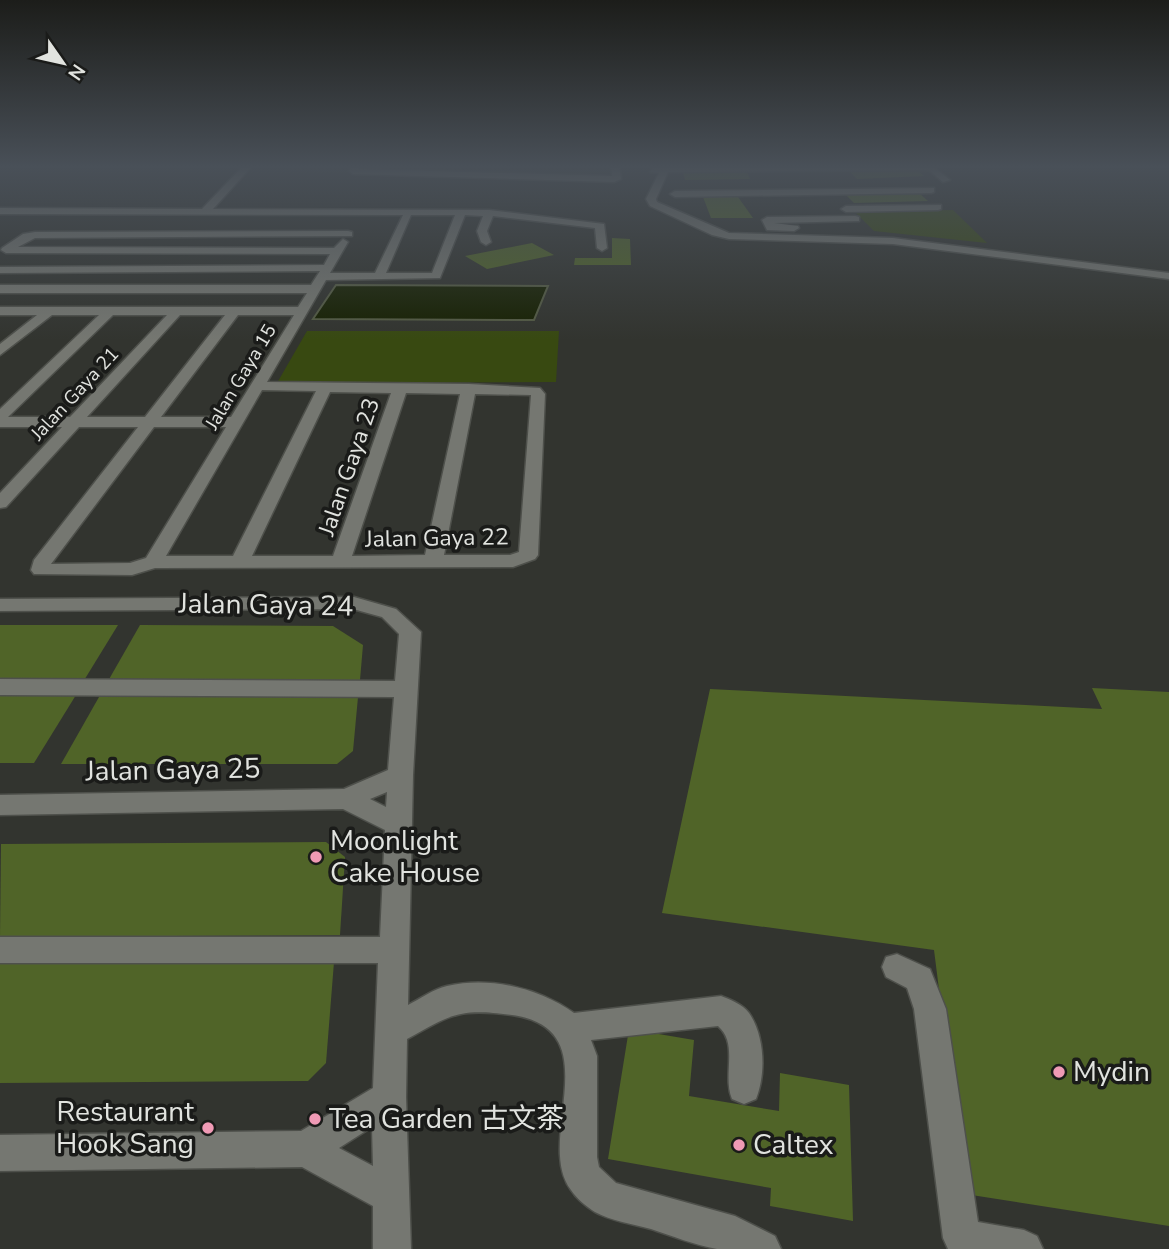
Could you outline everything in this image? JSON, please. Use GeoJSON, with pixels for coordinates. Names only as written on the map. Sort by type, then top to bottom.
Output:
{"type":"FeatureCollection","features":[{"type":"Feature","properties":{"kind":"street","name":"Jalan Gaya 15"},"geometry":{"type":"LineString","coordinates":[[153,562],[355,223]]}},
{"type":"Feature","properties":{"kind":"street"},"geometry":{"type":"LineString","coordinates":[[378,278],[404,223]]}},
{"type":"Feature","properties":{"kind":"street"},"geometry":{"type":"LineString","coordinates":[[0,289],[436,276],[457,223]]}},
{"type":"Feature","properties":{"kind":"street"},"geometry":{"type":"LineString","coordinates":[[485,223],[482,231],[486,242]]}},
{"type":"Feature","properties":{"kind":"street"},"geometry":{"type":"LineString","coordinates":[[577,223],[600,226],[602,248]]}},
{"type":"Feature","properties":{"kind":"street"},"geometry":{"type":"LineString","coordinates":[[695,223],[716,233],[739,237],[909,243],[1169,275]]}},
{"type":"Feature","properties":{"kind":"street"},"geometry":{"type":"LineString","coordinates":[[768,223],[771,228],[861,226],[909,243]]}},
{"type":"Feature","properties":{"kind":"street"},"geometry":{"type":"LineString","coordinates":[[859,223],[875,240]]}},
{"type":"Feature","properties":{"kind":"street"},"geometry":{"type":"LineString","coordinates":[[838,239],[859,236],[861,226]]}},
{"type":"Feature","properties":{"kind":"street"},"geometry":{"type":"LineString","coordinates":[[338,251],[6,250],[27,236],[35,234],[348,234]]}},
{"type":"Feature","properties":{"kind":"street"},"geometry":{"type":"LineString","coordinates":[[158,269],[193,234]]}},
{"type":"Feature","properties":{"kind":"street"},"geometry":{"type":"LineString","coordinates":[[0,270],[158,269],[321,278]]}},
{"type":"Feature","properties":{"kind":"street"},"geometry":{"type":"LineString","coordinates":[[0,311],[302,311]]}},
{"type":"Feature","properties":{"kind":"street"},"geometry":{"type":"LineString","coordinates":[[0,351],[49,311]]}},
{"type":"Feature","properties":{"kind":"street"},"geometry":{"type":"LineString","coordinates":[[0,419],[110,311]]}},
{"type":"Feature","properties":{"kind":"street","name":"Jalan Gaya 21"},"geometry":{"type":"LineString","coordinates":[[0,503],[177,311]]}},
{"type":"Feature","properties":{"kind":"street"},"geometry":{"type":"LineString","coordinates":[[149,422],[234,311]]}},
{"type":"Feature","properties":{"kind":"street","name":"Jalan Gaya 22"},"geometry":{"type":"LineString","coordinates":[[149,422],[41,564],[41,570],[132,569],[153,562],[519,560],[529,552],[537,392],[527,389],[257,386]]}},
{"type":"Feature","properties":{"kind":"street"},"geometry":{"type":"LineString","coordinates":[[240,561],[325,387]]}},
{"type":"Feature","properties":{"kind":"street","name":"Jalan Gaya 23"},"geometry":{"type":"LineString","coordinates":[[341,561],[400,388]]}},
{"type":"Feature","properties":{"kind":"street"},"geometry":{"type":"LineString","coordinates":[[433,561],[469,388]]}},
{"type":"Feature","properties":{"kind":"street"},"geometry":{"type":"LineString","coordinates":[[0,419],[236,422]]}},
{"type":"Feature","properties":{"kind":"street","name":"Jalan Gaya 24"},"geometry":{"type":"LineString","coordinates":[[0,605],[354,603],[389,613],[410,632],[400,775],[389,1097],[392,1249]]}},
{"type":"Feature","properties":{"kind":"street"},"geometry":{"type":"LineString","coordinates":[[0,687],[405,689]]}},
{"type":"Feature","properties":{"kind":"street","name":"Jalan Gaya 25"},"geometry":{"type":"LineString","coordinates":[[0,805],[347,799],[400,775]]}},
{"type":"Feature","properties":{"kind":"street","name":"Jalan Gaya 25"},"geometry":{"type":"LineString","coordinates":[[347,799],[398,825]]}},
{"type":"Feature","properties":{"kind":"street"},"geometry":{"type":"LineString","coordinates":[[0,950],[394,950]]}},
{"type":"Feature","properties":{"kind":"street"},"geometry":{"type":"LineString","coordinates":[[897,967],[919,979],[930,1009],[963,1244],[1024,1249]]}},
{"type":"Feature","properties":{"kind":"street"},"geometry":{"type":"LineString","coordinates":[[391,1031],[447,1000],[483,996],[521,1002],[546,1012],[569,1028],[581,1056],[579,1157],[583,1177],[606,1198],[735,1235],[762,1249]]}},
{"type":"Feature","properties":{"kind":"street"},"geometry":{"type":"LineString","coordinates":[[569,1028],[721,1011],[738,1021],[743,1030],[744,1087]]}},
{"type":"Feature","properties":{"kind":"street"},"geometry":{"type":"LineString","coordinates":[[304,1149],[389,1097]]}},
{"type":"Feature","properties":{"kind":"street"},"geometry":{"type":"LineString","coordinates":[[0,1153],[304,1149],[391,1196]]}},
{"type":"Feature","properties":{"kind":"green space"},"geometry":{"type":"Polygon","coordinates":[[[866,223],[967,223],[987,243],[874,231],[866,223]]]}},
{"type":"Feature","properties":{"kind":"green space"},"geometry":{"type":"Polygon","coordinates":[[[307,331],[559,331],[556,382],[277,383],[307,331]]]}},
{"type":"Feature","properties":{"kind":"shaded area"},"geometry":{"type":"Polygon","coordinates":[[[336,285],[548,286],[534,320],[313,319],[336,285]]]}},
{"type":"Feature","properties":{"kind":"building"},"geometry":{"type":"Polygon","coordinates":[[[612,238],[630,239],[631,265],[574,265],[575,258],[612,258],[612,238]]]}},
{"type":"Feature","properties":{"kind":"building"},"geometry":{"type":"Polygon","coordinates":[[[532,243],[554,255],[487,269],[465,256],[532,243]]]}},
{"type":"Feature","properties":{"kind":"building"},"geometry":{"type":"Polygon","coordinates":[[[0,625],[118,625],[83,682],[0,682],[0,625]]]}},
{"type":"Feature","properties":{"kind":"building"},"geometry":{"type":"Polygon","coordinates":[[[140,625],[333,626],[363,645],[360,680],[108,681],[140,625]]]}},
{"type":"Feature","properties":{"kind":"building","name":"Mydin"},"geometry":{"type":"Polygon","coordinates":[[[1092,688],[1169,692],[1169,1226],[965,1194],[934,950],[662,913],[710,689],[1102,709],[1092,688]]]}},
{"type":"Feature","properties":{"kind":"building"},"geometry":{"type":"Polygon","coordinates":[[[0,695],[76,695],[34,763],[0,763],[0,695]]]}},
{"type":"Feature","properties":{"kind":"building"},"geometry":{"type":"Polygon","coordinates":[[[99,697],[358,697],[353,751],[337,764],[61,764],[99,697]]]}},
{"type":"Feature","properties":{"kind":"building"},"geometry":{"type":"Polygon","coordinates":[[[326,842],[345,857],[340,935],[0,937],[1,844],[326,842]]]}},
{"type":"Feature","properties":{"kind":"building"},"geometry":{"type":"Polygon","coordinates":[[[334,962],[326,1063],[308,1081],[0,1083],[0,964],[334,962]]]}},
{"type":"Feature","properties":{"kind":"building"},"geometry":{"type":"Polygon","coordinates":[[[629,1029],[694,1040],[689,1096],[779,1111],[780,1073],[849,1085],[853,1221],[770,1206],[771,1188],[608,1159],[629,1029]]]}},
{"type":"Feature","properties":{"kind":"place","name":"Moonlight Cake House"},"geometry":{"type":"Point","coordinates":[316,857]}},
{"type":"Feature","properties":{"kind":"place","name":"Mydin"},"geometry":{"type":"Point","coordinates":[1059,1072]}},
{"type":"Feature","properties":{"kind":"place","name":"Tea Garden 古文茶"},"geometry":{"type":"Point","coordinates":[315,1119]}},
{"type":"Feature","properties":{"kind":"place","name":"Restaurant Hook Sang"},"geometry":{"type":"Point","coordinates":[208,1128]}},
{"type":"Feature","properties":{"kind":"place","name":"Caltex"},"geometry":{"type":"Point","coordinates":[739,1145]}}]}
